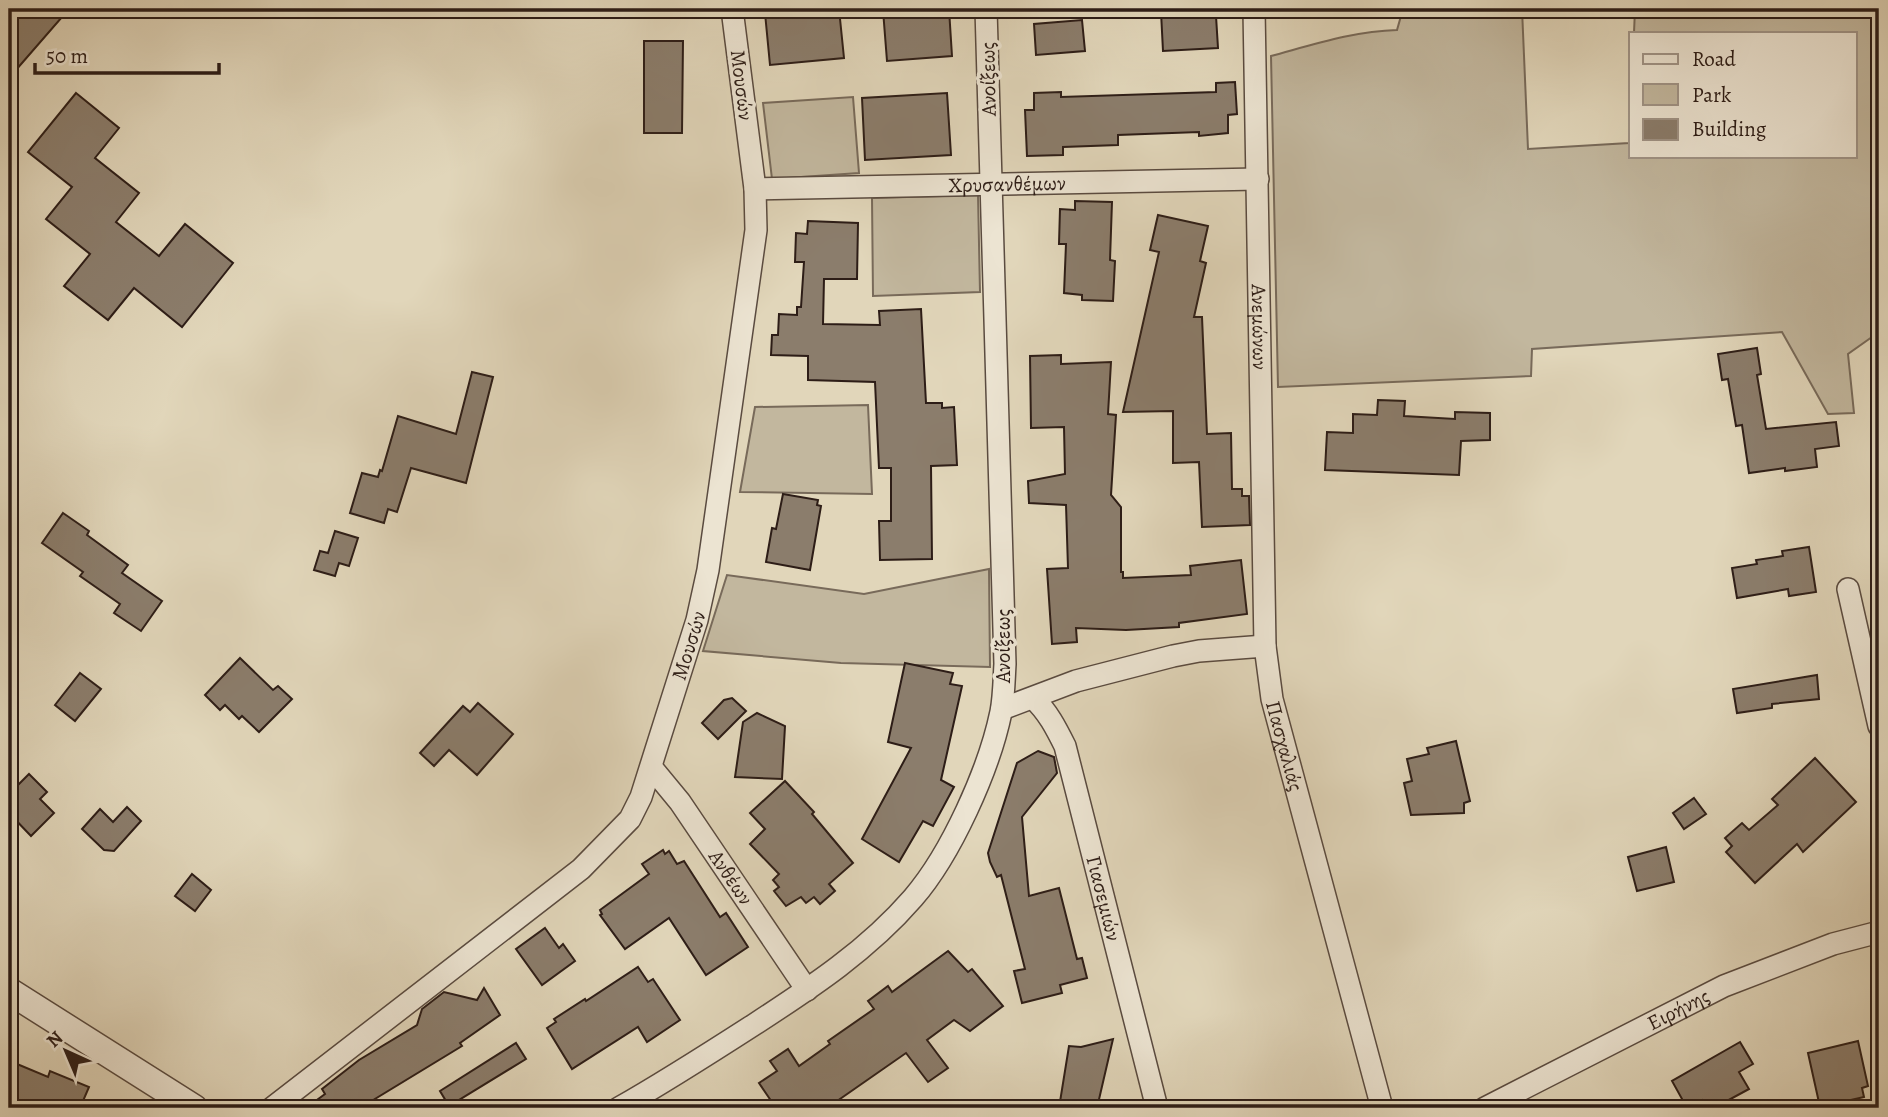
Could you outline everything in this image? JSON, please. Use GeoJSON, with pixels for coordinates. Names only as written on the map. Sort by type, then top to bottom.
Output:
{"type":"FeatureCollection","features":[{"type":"Feature","properties":{"kind":"street","name":"Μουσών"},"geometry":{"type":"LineString","coordinates":[[272,1108],[581,869],[630,819],[652,768],[697,620],[708,570],[754,245],[755,189],[732,9]]}},
{"type":"Feature","properties":{"kind":"street","name":"Ανοίξεως"},"geometry":{"type":"LineString","coordinates":[[619,1108],[678,1074],[807,990],[860,951],[887,926],[915,896],[935,868],[954,835],[993,743],[1002,709],[1005,664],[986,9]]}},
{"type":"Feature","properties":{"kind":"street","name":"Ανεμώνων"},"geometry":{"type":"LineString","coordinates":[[1254,9],[1265,646]]}},
{"type":"Feature","properties":{"kind":"street","name":"Χρυσανθέμων"},"geometry":{"type":"LineString","coordinates":[[755,189],[1258,179]]}},
{"type":"Feature","properties":{"kind":"street"},"geometry":{"type":"LineString","coordinates":[[1848,589],[1879,726]]}},
{"type":"Feature","properties":{"kind":"street"},"geometry":{"type":"LineString","coordinates":[[1002,709],[1076,681],[1173,656],[1199,651],[1265,646]]}},
{"type":"Feature","properties":{"kind":"street","name":"Πασχαλιάς"},"geometry":{"type":"LineString","coordinates":[[1265,646],[1272,699],[1381,1108]]}},
{"type":"Feature","properties":{"kind":"street","name":"Γιασεμιών"},"geometry":{"type":"LineString","coordinates":[[1033,698],[1044,709],[1065,746],[1157,1108]]}},
{"type":"Feature","properties":{"kind":"street","name":"Ανθέων"},"geometry":{"type":"LineString","coordinates":[[652,768],[680,803],[807,990]]}},
{"type":"Feature","properties":{"kind":"street","name":"Ειρήνης"},"geometry":{"type":"LineString","coordinates":[[1485,1108],[1724,986],[1833,944],[1879,932]]}},
{"type":"Feature","properties":{"kind":"street"},"geometry":{"type":"LineString","coordinates":[[9,991],[194,1108]]}},
{"type":"Feature","properties":{"kind":"green space"},"geometry":{"type":"Polygon","coordinates":[[[1403,9],[1522,9],[1528,149],[1629,143],[1629,158],[1856,158],[1856,32],[1634,32],[1635,9],[1879,9],[1879,332],[1848,354],[1854,413],[1828,414],[1782,332],[1532,349],[1531,376],[1278,387],[1271,56],[1349,36],[1397,30],[1403,9]]]}},
{"type":"Feature","properties":{"kind":"green space"},"geometry":{"type":"Polygon","coordinates":[[[853,97],[859,173],[772,179],[763,103],[853,97]]]}},
{"type":"Feature","properties":{"kind":"green space"},"geometry":{"type":"Polygon","coordinates":[[[978,195],[980,292],[873,296],[872,198],[978,195]]]}},
{"type":"Feature","properties":{"kind":"green space"},"geometry":{"type":"Polygon","coordinates":[[[868,405],[872,494],[740,492],[755,407],[868,405]]]}},
{"type":"Feature","properties":{"kind":"green space"},"geometry":{"type":"Polygon","coordinates":[[[989,569],[990,667],[841,663],[703,651],[727,575],[864,594],[989,569]]]}},
{"type":"Feature","properties":{"kind":"building"},"geometry":{"type":"Polygon","coordinates":[[[9,9],[69,9],[9,78],[9,9]]]}},
{"type":"Feature","properties":{"kind":"building"},"geometry":{"type":"Polygon","coordinates":[[[839,9],[844,58],[770,65],[765,13],[839,9]]]}},
{"type":"Feature","properties":{"kind":"building"},"geometry":{"type":"Polygon","coordinates":[[[949,9],[952,56],[887,61],[883,10],[949,9]]]}},
{"type":"Feature","properties":{"kind":"building"},"geometry":{"type":"Polygon","coordinates":[[[1189,11],[1189,18],[1216,16],[1218,48],[1163,51],[1161,12],[1189,11]]]}},
{"type":"Feature","properties":{"kind":"building"},"geometry":{"type":"Polygon","coordinates":[[[1082,20],[1085,51],[1036,55],[1034,24],[1082,20]]]}},
{"type":"Feature","properties":{"kind":"building"},"geometry":{"type":"Polygon","coordinates":[[[644,41],[683,41],[682,133],[644,133],[644,41]]]}},
{"type":"Feature","properties":{"kind":"building"},"geometry":{"type":"Polygon","coordinates":[[[1235,82],[1237,114],[1228,115],[1228,133],[1199,136],[1199,132],[1118,135],[1118,145],[1063,147],[1063,155],[1027,156],[1025,110],[1034,110],[1034,93],[1061,92],[1061,97],[1216,92],[1216,83],[1235,82]]]}},
{"type":"Feature","properties":{"kind":"building"},"geometry":{"type":"Polygon","coordinates":[[[76,93],[119,128],[95,158],[139,193],[116,222],[159,256],[185,224],[233,263],[182,327],[134,288],[108,320],[64,286],[90,254],[46,219],[72,187],[28,152],[76,93]]]}},
{"type":"Feature","properties":{"kind":"building"},"geometry":{"type":"Polygon","coordinates":[[[947,93],[951,155],[865,160],[862,98],[947,93]]]}},
{"type":"Feature","properties":{"kind":"building"},"geometry":{"type":"Polygon","coordinates":[[[1075,201],[1112,202],[1110,260],[1115,261],[1113,301],[1082,300],[1082,295],[1064,293],[1066,244],[1059,244],[1060,209],[1075,210],[1075,201]]]}},
{"type":"Feature","properties":{"kind":"building"},"geometry":{"type":"Polygon","coordinates":[[[1158,215],[1208,226],[1200,261],[1206,263],[1194,317],[1202,317],[1207,434],[1231,433],[1232,489],[1242,489],[1242,496],[1249,496],[1250,525],[1202,527],[1199,462],[1173,463],[1173,411],[1123,412],[1159,252],[1150,250],[1158,215]]]}},
{"type":"Feature","properties":{"kind":"building"},"geometry":{"type":"Polygon","coordinates":[[[808,221],[858,223],[857,279],[824,279],[823,324],[880,325],[879,311],[921,309],[926,403],[942,403],[942,408],[954,407],[957,465],[931,466],[932,559],[880,560],[879,521],[891,521],[891,468],[879,468],[875,382],[808,380],[808,356],[771,355],[772,335],[778,335],[779,314],[797,315],[797,307],[801,307],[804,262],[795,262],[796,233],[807,234],[808,221]]]}},
{"type":"Feature","properties":{"kind":"building"},"geometry":{"type":"Polygon","coordinates":[[[1757,348],[1761,374],[1757,375],[1766,429],[1836,422],[1839,446],[1815,449],[1817,467],[1749,473],[1742,425],[1736,426],[1728,379],[1722,380],[1718,354],[1757,348]]]}},
{"type":"Feature","properties":{"kind":"building"},"geometry":{"type":"Polygon","coordinates":[[[1061,355],[1061,364],[1111,362],[1108,414],[1116,415],[1111,495],[1121,507],[1123,578],[1191,575],[1190,566],[1241,560],[1247,614],[1179,623],[1179,627],[1126,630],[1076,628],[1077,642],[1052,644],[1047,569],[1068,568],[1066,505],[1029,503],[1028,481],[1065,474],[1064,427],[1031,428],[1030,356],[1061,355]]]}},
{"type":"Feature","properties":{"kind":"building"},"geometry":{"type":"Polygon","coordinates":[[[472,372],[493,377],[466,483],[411,468],[397,512],[388,509],[384,523],[350,513],[362,473],[378,477],[380,470],[382,471],[398,416],[456,434],[472,372]]]}},
{"type":"Feature","properties":{"kind":"building"},"geometry":{"type":"Polygon","coordinates":[[[1378,400],[1405,401],[1404,416],[1455,419],[1455,412],[1490,413],[1490,440],[1461,441],[1459,475],[1325,470],[1327,432],[1353,433],[1353,414],[1377,415],[1378,400]]]}},
{"type":"Feature","properties":{"kind":"building"},"geometry":{"type":"Polygon","coordinates":[[[783,494],[818,500],[817,505],[821,506],[810,570],[766,562],[772,528],[776,529],[783,494]]]}},
{"type":"Feature","properties":{"kind":"building"},"geometry":{"type":"Polygon","coordinates":[[[63,513],[89,531],[87,535],[128,565],[122,573],[162,601],[141,631],[114,613],[120,604],[80,576],[83,572],[42,543],[63,513]]]}},
{"type":"Feature","properties":{"kind":"building"},"geometry":{"type":"Polygon","coordinates":[[[335,531],[358,538],[349,566],[339,563],[335,576],[314,570],[320,551],[328,553],[335,531]]]}},
{"type":"Feature","properties":{"kind":"building"},"geometry":{"type":"Polygon","coordinates":[[[1809,547],[1816,592],[1789,596],[1788,589],[1737,598],[1732,568],[1757,564],[1756,560],[1783,556],[1782,551],[1809,547]]]}},
{"type":"Feature","properties":{"kind":"building"},"geometry":{"type":"Polygon","coordinates":[[[240,658],[273,690],[278,686],[292,699],[259,732],[242,716],[239,719],[225,705],[220,710],[205,695],[240,658]]]}},
{"type":"Feature","properties":{"kind":"building"},"geometry":{"type":"Polygon","coordinates":[[[905,663],[953,673],[950,684],[962,686],[941,780],[954,787],[933,826],[923,821],[899,862],[862,839],[911,748],[888,742],[905,663]]]}},
{"type":"Feature","properties":{"kind":"building"},"geometry":{"type":"Polygon","coordinates":[[[80,673],[101,689],[75,721],[55,705],[80,673]]]}},
{"type":"Feature","properties":{"kind":"building"},"geometry":{"type":"Polygon","coordinates":[[[1817,675],[1819,699],[1772,704],[1772,708],[1737,713],[1733,689],[1817,675]]]}},
{"type":"Feature","properties":{"kind":"building"},"geometry":{"type":"Polygon","coordinates":[[[732,698],[746,711],[718,739],[702,723],[724,700],[732,698]]]}},
{"type":"Feature","properties":{"kind":"building"},"geometry":{"type":"Polygon","coordinates":[[[478,703],[513,734],[477,775],[449,750],[434,766],[420,753],[463,706],[470,712],[478,703]]]}},
{"type":"Feature","properties":{"kind":"building"},"geometry":{"type":"Polygon","coordinates":[[[757,713],[785,726],[782,779],[735,777],[743,722],[757,713]]]}},
{"type":"Feature","properties":{"kind":"building"},"geometry":{"type":"Polygon","coordinates":[[[1456,741],[1470,801],[1464,803],[1464,813],[1411,815],[1404,783],[1412,781],[1407,759],[1429,754],[1427,748],[1456,741]]]}},
{"type":"Feature","properties":{"kind":"building"},"geometry":{"type":"Polygon","coordinates":[[[1038,751],[1054,757],[1057,773],[1022,817],[1029,896],[1059,888],[1077,959],[1082,958],[1087,978],[1060,985],[1062,993],[1022,1003],[1014,971],[1025,969],[1001,875],[997,877],[988,853],[1017,763],[1038,751]]]}},
{"type":"Feature","properties":{"kind":"building"},"geometry":{"type":"Polygon","coordinates":[[[1815,758],[1856,802],[1803,852],[1797,844],[1755,883],[1726,852],[1732,846],[1725,838],[1742,823],[1749,830],[1778,805],[1772,799],[1815,758]]]}},
{"type":"Feature","properties":{"kind":"building"},"geometry":{"type":"Polygon","coordinates":[[[29,774],[47,792],[40,799],[54,813],[31,836],[9,813],[9,794],[29,774]]]}},
{"type":"Feature","properties":{"kind":"building"},"geometry":{"type":"Polygon","coordinates":[[[785,781],[814,812],[812,814],[853,863],[829,884],[835,891],[820,904],[814,897],[806,903],[801,897],[786,906],[774,891],[779,887],[773,880],[779,874],[750,844],[765,829],[750,813],[785,781]]]}},
{"type":"Feature","properties":{"kind":"building"},"geometry":{"type":"Polygon","coordinates":[[[1694,798],[1706,814],[1684,829],[1673,813],[1694,798]]]}},
{"type":"Feature","properties":{"kind":"building"},"geometry":{"type":"Polygon","coordinates":[[[127,807],[141,821],[114,851],[104,850],[82,829],[100,809],[113,822],[127,807]]]}},
{"type":"Feature","properties":{"kind":"building"},"geometry":{"type":"Polygon","coordinates":[[[1666,847],[1674,882],[1637,891],[1628,857],[1666,847]]]}},
{"type":"Feature","properties":{"kind":"building"},"geometry":{"type":"Polygon","coordinates":[[[663,850],[665,854],[669,851],[677,864],[684,861],[720,917],[726,913],[748,947],[706,975],[669,918],[625,949],[600,915],[600,910],[649,874],[642,864],[663,850]]]}},
{"type":"Feature","properties":{"kind":"building"},"geometry":{"type":"Polygon","coordinates":[[[192,874],[211,890],[195,911],[175,896],[192,874]]]}},
{"type":"Feature","properties":{"kind":"building"},"geometry":{"type":"Polygon","coordinates":[[[545,928],[559,948],[563,944],[575,961],[542,985],[516,949],[545,928]]]}},
{"type":"Feature","properties":{"kind":"building"},"geometry":{"type":"Polygon","coordinates":[[[948,951],[968,972],[972,969],[1003,1006],[970,1031],[954,1020],[927,1040],[948,1068],[928,1082],[906,1053],[827,1108],[776,1108],[759,1083],[777,1071],[770,1061],[788,1049],[799,1066],[830,1044],[828,1041],[874,1009],[868,1001],[888,986],[892,992],[948,951]]]}},
{"type":"Feature","properties":{"kind":"building"},"geometry":{"type":"Polygon","coordinates":[[[638,967],[648,982],[653,979],[680,1020],[647,1042],[638,1027],[572,1069],[547,1028],[556,1022],[554,1019],[638,967]]]}},
{"type":"Feature","properties":{"kind":"building"},"geometry":{"type":"Polygon","coordinates":[[[484,988],[500,1015],[460,1043],[462,1046],[360,1108],[306,1108],[325,1094],[322,1089],[359,1060],[417,1025],[422,1009],[444,992],[477,1000],[484,988]]]}},
{"type":"Feature","properties":{"kind":"building"},"geometry":{"type":"Polygon","coordinates":[[[1113,1039],[1097,1108],[1059,1108],[1069,1046],[1081,1047],[1113,1039]]]}},
{"type":"Feature","properties":{"kind":"building"},"geometry":{"type":"Polygon","coordinates":[[[1858,1041],[1868,1086],[1862,1088],[1864,1097],[1820,1107],[1808,1053],[1858,1041]]]}},
{"type":"Feature","properties":{"kind":"building"},"geometry":{"type":"Polygon","coordinates":[[[1740,1042],[1753,1064],[1739,1072],[1749,1089],[1714,1108],[1706,1108],[1702,1100],[1687,1108],[1672,1081],[1740,1042]]]}},
{"type":"Feature","properties":{"kind":"building"},"geometry":{"type":"Polygon","coordinates":[[[516,1043],[526,1059],[449,1106],[440,1091],[516,1043]]]}},
{"type":"Feature","properties":{"kind":"building"},"geometry":{"type":"Polygon","coordinates":[[[17,1064],[48,1077],[50,1071],[89,1087],[80,1108],[9,1108],[9,1083],[17,1064]]]}}]}
